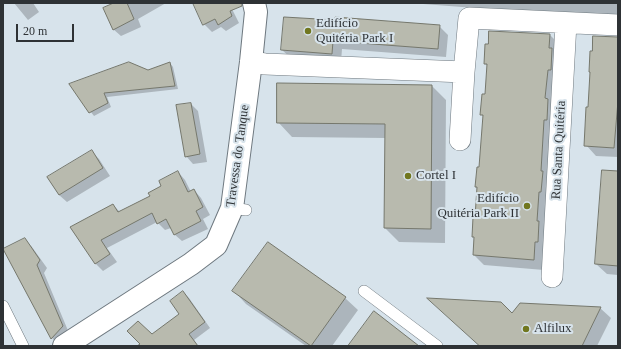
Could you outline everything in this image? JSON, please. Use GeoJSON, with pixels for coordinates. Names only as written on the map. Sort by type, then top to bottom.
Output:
{"type":"FeatureCollection","features":[{"type":"Feature","properties":{"kind":"street","name":"Travessa do Tanque"},"geometry":{"type":"LineString","coordinates":[[64,346],[191,264],[216,245],[239,209],[256,12],[254,3]]}},
{"type":"Feature","properties":{"kind":"street"},"geometry":{"type":"LineString","coordinates":[[460,140],[469,18],[618,25]]}},
{"type":"Feature","properties":{"kind":"street","name":"Rua Santa Quitéria"},"geometry":{"type":"LineString","coordinates":[[552,277],[566,23]]}},
{"type":"Feature","properties":{"kind":"street"},"geometry":{"type":"LineString","coordinates":[[251,62],[265,64],[464,72]]}},
{"type":"Feature","properties":{"kind":"lane"},"geometry":{"type":"LineString","coordinates":[[364,291],[437,346]]}},
{"type":"Feature","properties":{"kind":"lane"},"geometry":{"type":"LineString","coordinates":[[3,306],[23,346]]}},
{"type":"Feature","properties":{"kind":"building"},"geometry":{"type":"Polygon","coordinates":[[[114,3],[127,3],[134,19],[113,30],[103,8],[114,3]]]}},
{"type":"Feature","properties":{"kind":"building"},"geometry":{"type":"Polygon","coordinates":[[[193,3],[242,3],[242,6],[230,11],[232,16],[218,25],[215,19],[203,25],[193,3]]]}},
{"type":"Feature","properties":{"kind":"building"},"geometry":{"type":"Polygon","coordinates":[[[284,17],[335,20],[335,17],[440,25],[438,49],[333,41],[332,54],[281,50],[284,17]]]}},
{"type":"Feature","properties":{"kind":"building"},"geometry":{"type":"Polygon","coordinates":[[[489,31],[550,34],[549,48],[552,48],[551,70],[548,70],[545,98],[548,99],[547,120],[544,120],[541,171],[543,171],[541,192],[539,192],[537,221],[539,221],[538,242],[535,242],[534,260],[473,255],[473,217],[475,217],[477,187],[475,187],[477,167],[479,167],[483,115],[480,115],[482,94],[485,94],[487,64],[484,64],[485,44],[488,44],[489,31]]]}},
{"type":"Feature","properties":{"kind":"building"},"geometry":{"type":"Polygon","coordinates":[[[593,36],[618,37],[618,101],[614,148],[584,146],[586,107],[588,107],[590,51],[592,51],[593,36]]]}},
{"type":"Feature","properties":{"kind":"building"},"geometry":{"type":"Polygon","coordinates":[[[129,62],[148,70],[170,62],[175,86],[104,93],[108,103],[89,113],[69,84],[129,62]]]}},
{"type":"Feature","properties":{"kind":"building","name":"Cortel I"},"geometry":{"type":"Polygon","coordinates":[[[277,83],[432,85],[431,229],[384,228],[385,124],[277,123],[277,83]]]}},
{"type":"Feature","properties":{"kind":"building"},"geometry":{"type":"Polygon","coordinates":[[[191,103],[200,154],[185,157],[176,105],[191,103]]]}},
{"type":"Feature","properties":{"kind":"building"},"geometry":{"type":"Polygon","coordinates":[[[92,150],[103,168],[59,195],[47,177],[92,150]]]}},
{"type":"Feature","properties":{"kind":"building"},"geometry":{"type":"Polygon","coordinates":[[[602,170],[618,171],[618,266],[595,264],[602,170]]]}},
{"type":"Feature","properties":{"kind":"building"},"geometry":{"type":"Polygon","coordinates":[[[178,171],[188,192],[194,189],[203,207],[196,211],[201,221],[174,235],[166,219],[157,224],[152,213],[101,240],[110,254],[95,264],[70,227],[113,204],[118,212],[150,196],[148,193],[161,186],[159,181],[178,171]]]}},
{"type":"Feature","properties":{"kind":"building"},"geometry":{"type":"Polygon","coordinates":[[[25,238],[40,260],[37,265],[63,326],[51,339],[3,249],[25,238]]]}},
{"type":"Feature","properties":{"kind":"building"},"geometry":{"type":"Polygon","coordinates":[[[268,242],[346,297],[311,346],[232,291],[268,242]]]}},
{"type":"Feature","properties":{"kind":"building"},"geometry":{"type":"Polygon","coordinates":[[[183,291],[205,322],[189,334],[198,346],[137,346],[140,344],[127,331],[138,321],[152,334],[179,314],[170,301],[183,291]]]}},
{"type":"Feature","properties":{"kind":"building","name":"Alfilux"},"geometry":{"type":"Polygon","coordinates":[[[427,298],[501,302],[512,313],[520,303],[601,307],[582,346],[480,346],[427,298]]]}},
{"type":"Feature","properties":{"kind":"building"},"geometry":{"type":"Polygon","coordinates":[[[374,311],[419,346],[348,346],[374,311]]]}},
{"type":"Feature","properties":{"kind":"place","name":"Edifício Quitéria Park I"},"geometry":{"type":"Point","coordinates":[308,31]}},
{"type":"Feature","properties":{"kind":"place","name":"Cortel I"},"geometry":{"type":"Point","coordinates":[408,176]}},
{"type":"Feature","properties":{"kind":"place","name":"Edifício Quitéria Park II"},"geometry":{"type":"Point","coordinates":[527,206]}},
{"type":"Feature","properties":{"kind":"place","name":"Alfilux"},"geometry":{"type":"Point","coordinates":[526,329]}}]}
